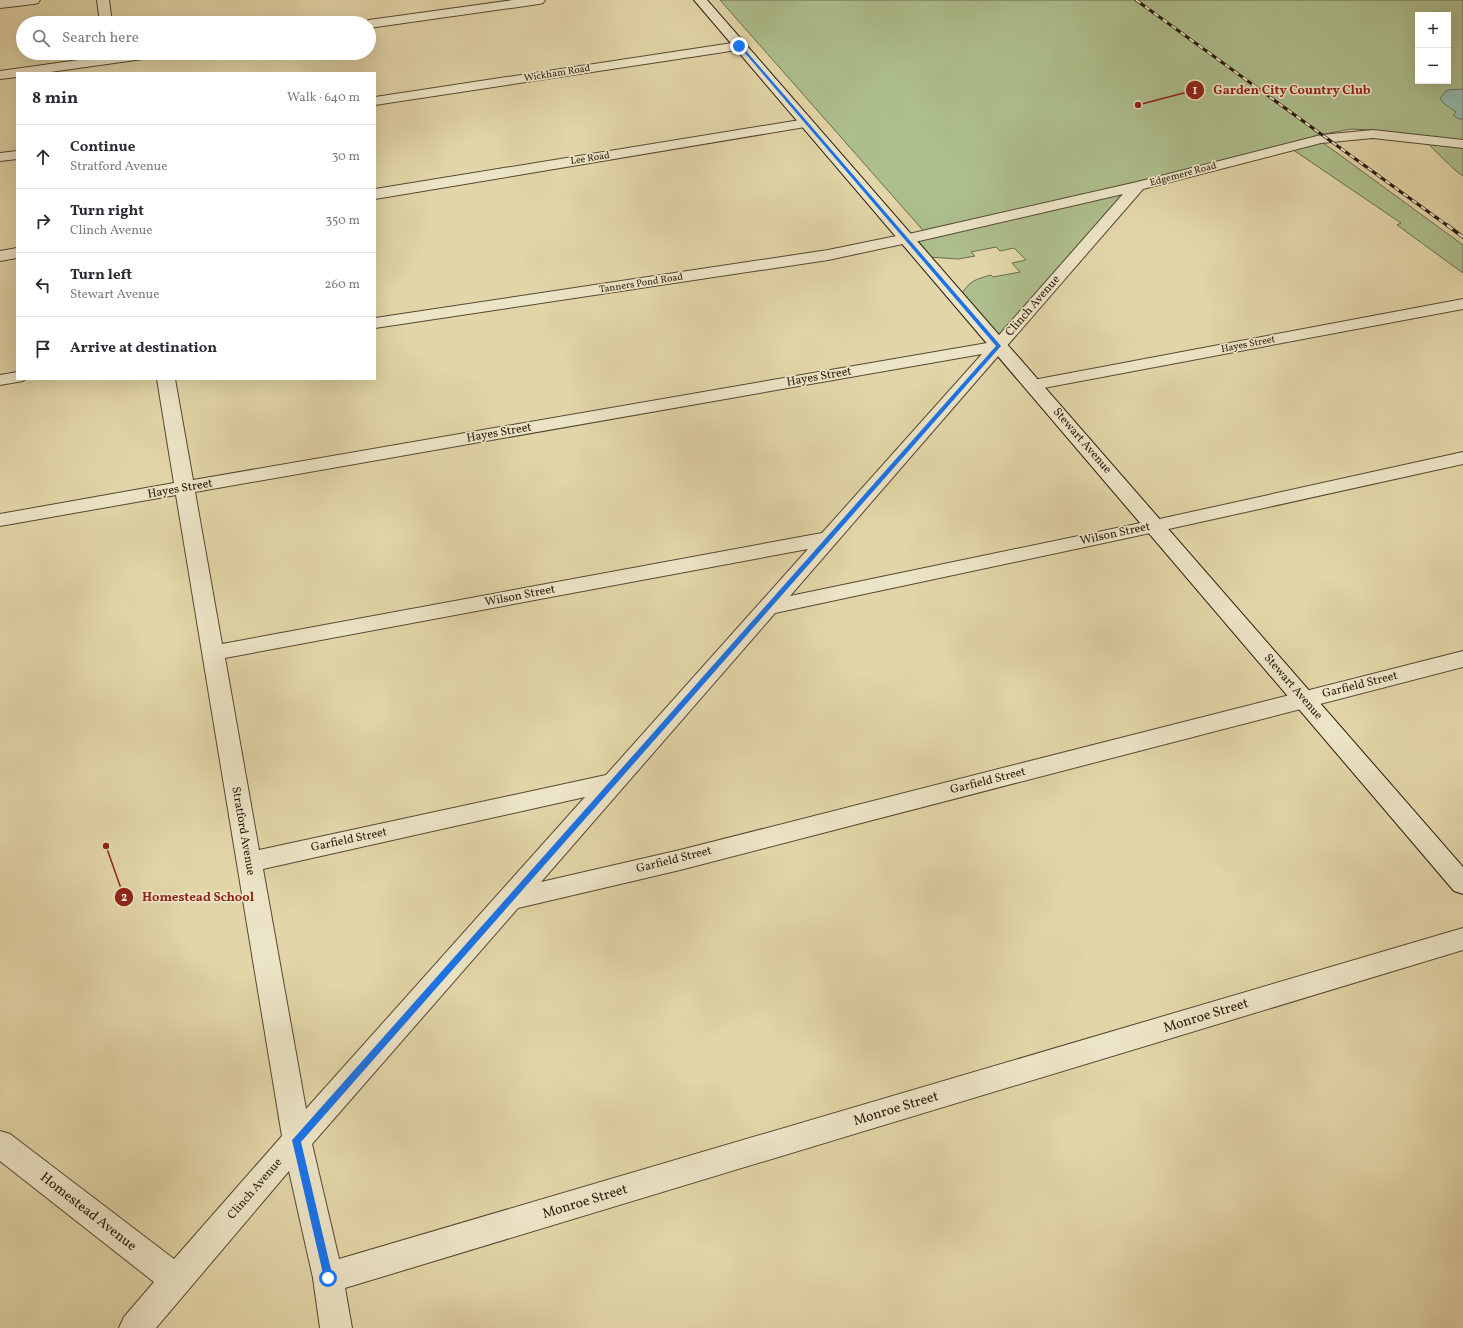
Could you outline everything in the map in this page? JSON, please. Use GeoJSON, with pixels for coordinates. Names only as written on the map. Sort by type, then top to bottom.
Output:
{"type":"FeatureCollection","features":[{"type":"Feature","properties":{"kind":"street"},"geometry":{"type":"LineString","coordinates":[[0,4],[34,0]]}},
{"type":"Feature","properties":{"kind":"street"},"geometry":{"type":"LineString","coordinates":[[103,0],[105,16]]}},
{"type":"Feature","properties":{"kind":"street"},"geometry":{"type":"LineString","coordinates":[[376,23],[539,0]]}},
{"type":"Feature","properties":{"kind":"street","name":"Stewart Avenue"},"geometry":{"type":"LineString","coordinates":[[700,0],[1463,884]]}},
{"type":"Feature","properties":{"kind":"street","name":"Wickham Road"},"geometry":{"type":"LineString","coordinates":[[376,101],[739,46]]}},
{"type":"Feature","properties":{"kind":"street"},"geometry":{"type":"LineString","coordinates":[[18,72],[88,60]]}},
{"type":"Feature","properties":{"kind":"street"},"geometry":{"type":"LineString","coordinates":[[113,60],[115,72]]}},
{"type":"Feature","properties":{"kind":"street"},"geometry":{"type":"LineString","coordinates":[[0,75],[16,72]]}},
{"type":"Feature","properties":{"kind":"street","name":"Lee Road"},"geometry":{"type":"LineString","coordinates":[[376,194],[806,123]]}},
{"type":"Feature","properties":{"kind":"street","name":"Edgemere Road"},"geometry":{"type":"LineString","coordinates":[[906,239],[1138,186],[1300,143],[1330,137],[1373,134],[1463,144]]}},
{"type":"Feature","properties":{"kind":"street"},"geometry":{"type":"LineString","coordinates":[[0,158],[16,155]]}},
{"type":"Feature","properties":{"kind":"street","name":"Clinch Avenue"},"geometry":{"type":"LineString","coordinates":[[135,1328],[297,1140],[999,346],[1138,186]]}},
{"type":"Feature","properties":{"kind":"street","name":"Tanners Pond Road"},"geometry":{"type":"LineString","coordinates":[[376,323],[828,255],[906,239]]}},
{"type":"Feature","properties":{"kind":"street"},"geometry":{"type":"LineString","coordinates":[[0,256],[16,253]]}},
{"type":"Feature","properties":{"kind":"street","name":"Hayes Street"},"geometry":{"type":"LineString","coordinates":[[1033,385],[1463,304]]}},
{"type":"Feature","properties":{"kind":"street","name":"Hayes Street"},"geometry":{"type":"LineString","coordinates":[[0,520],[186,489],[999,346]]}},
{"type":"Feature","properties":{"kind":"street"},"geometry":{"type":"LineString","coordinates":[[0,380],[16,377]]}},
{"type":"Feature","properties":{"kind":"street","name":"Stratford Avenue"},"geometry":{"type":"LineString","coordinates":[[166,380],[297,1140],[328,1278],[336,1328]]}},
{"type":"Feature","properties":{"kind":"street","name":"Wilson Street"},"geometry":{"type":"LineString","coordinates":[[766,608],[1155,526],[1463,458]]}},
{"type":"Feature","properties":{"kind":"street","name":"Wilson Street"},"geometry":{"type":"LineString","coordinates":[[213,653],[827,539]]}},
{"type":"Feature","properties":{"kind":"street","name":"Garfield Street"},"geometry":{"type":"LineString","coordinates":[[512,898],[680,860],[1463,659]]}},
{"type":"Feature","properties":{"kind":"street","name":"Garfield Street"},"geometry":{"type":"LineString","coordinates":[[249,862],[613,782]]}},
{"type":"Feature","properties":{"kind":"street","name":"Monroe Street"},"geometry":{"type":"LineString","coordinates":[[328,1278],[1463,939]]}},
{"type":"Feature","properties":{"kind":"street","name":"Homestead Avenue"},"geometry":{"type":"LineString","coordinates":[[0,1144],[177,1280]]}},
{"type":"Feature","properties":{"kind":"green space"},"geometry":{"type":"Polygon","coordinates":[[[720,0],[1463,0],[1463,176],[1421,137],[1372,130],[1351,129],[1314,136],[1463,245],[1463,273],[1397,225],[1401,223],[1286,145],[1136,185],[999,338],[961,295],[970,284],[977,279],[991,275],[993,277],[1020,272],[1012,263],[1026,260],[1014,248],[1000,251],[996,247],[971,252],[975,256],[958,259],[928,257],[913,240],[928,236],[720,0]]]}},
{"type":"Feature","properties":{"kind":"shaded area"},"geometry":{"type":"Polygon","coordinates":[[[1463,89],[1463,119],[1459,119],[1453,115],[1456,112],[1443,103],[1440,98],[1447,90],[1463,89]]]}},
{"type":"Feature","properties":{"kind":"railway"},"geometry":{"type":"LineString","coordinates":[[1136,0],[1448,226]]}},
{"type":"Feature","properties":{"kind":"railway"},"geometry":{"type":"LineString","coordinates":[[1447,225],[1463,237]]}},
{"type":"Feature","properties":{"kind":"place","name":"Garden City Country Club"},"geometry":{"type":"Point","coordinates":[1138,105]}},
{"type":"Feature","properties":{"kind":"place","name":"Homestead School"},"geometry":{"type":"Point","coordinates":[106,846]}},
{"type":"Feature","properties":{"kind":"route"},"geometry":{"type":"LineString","coordinates":[[328,1278],[297,1140],[999,346],[739,46]]}}]}
